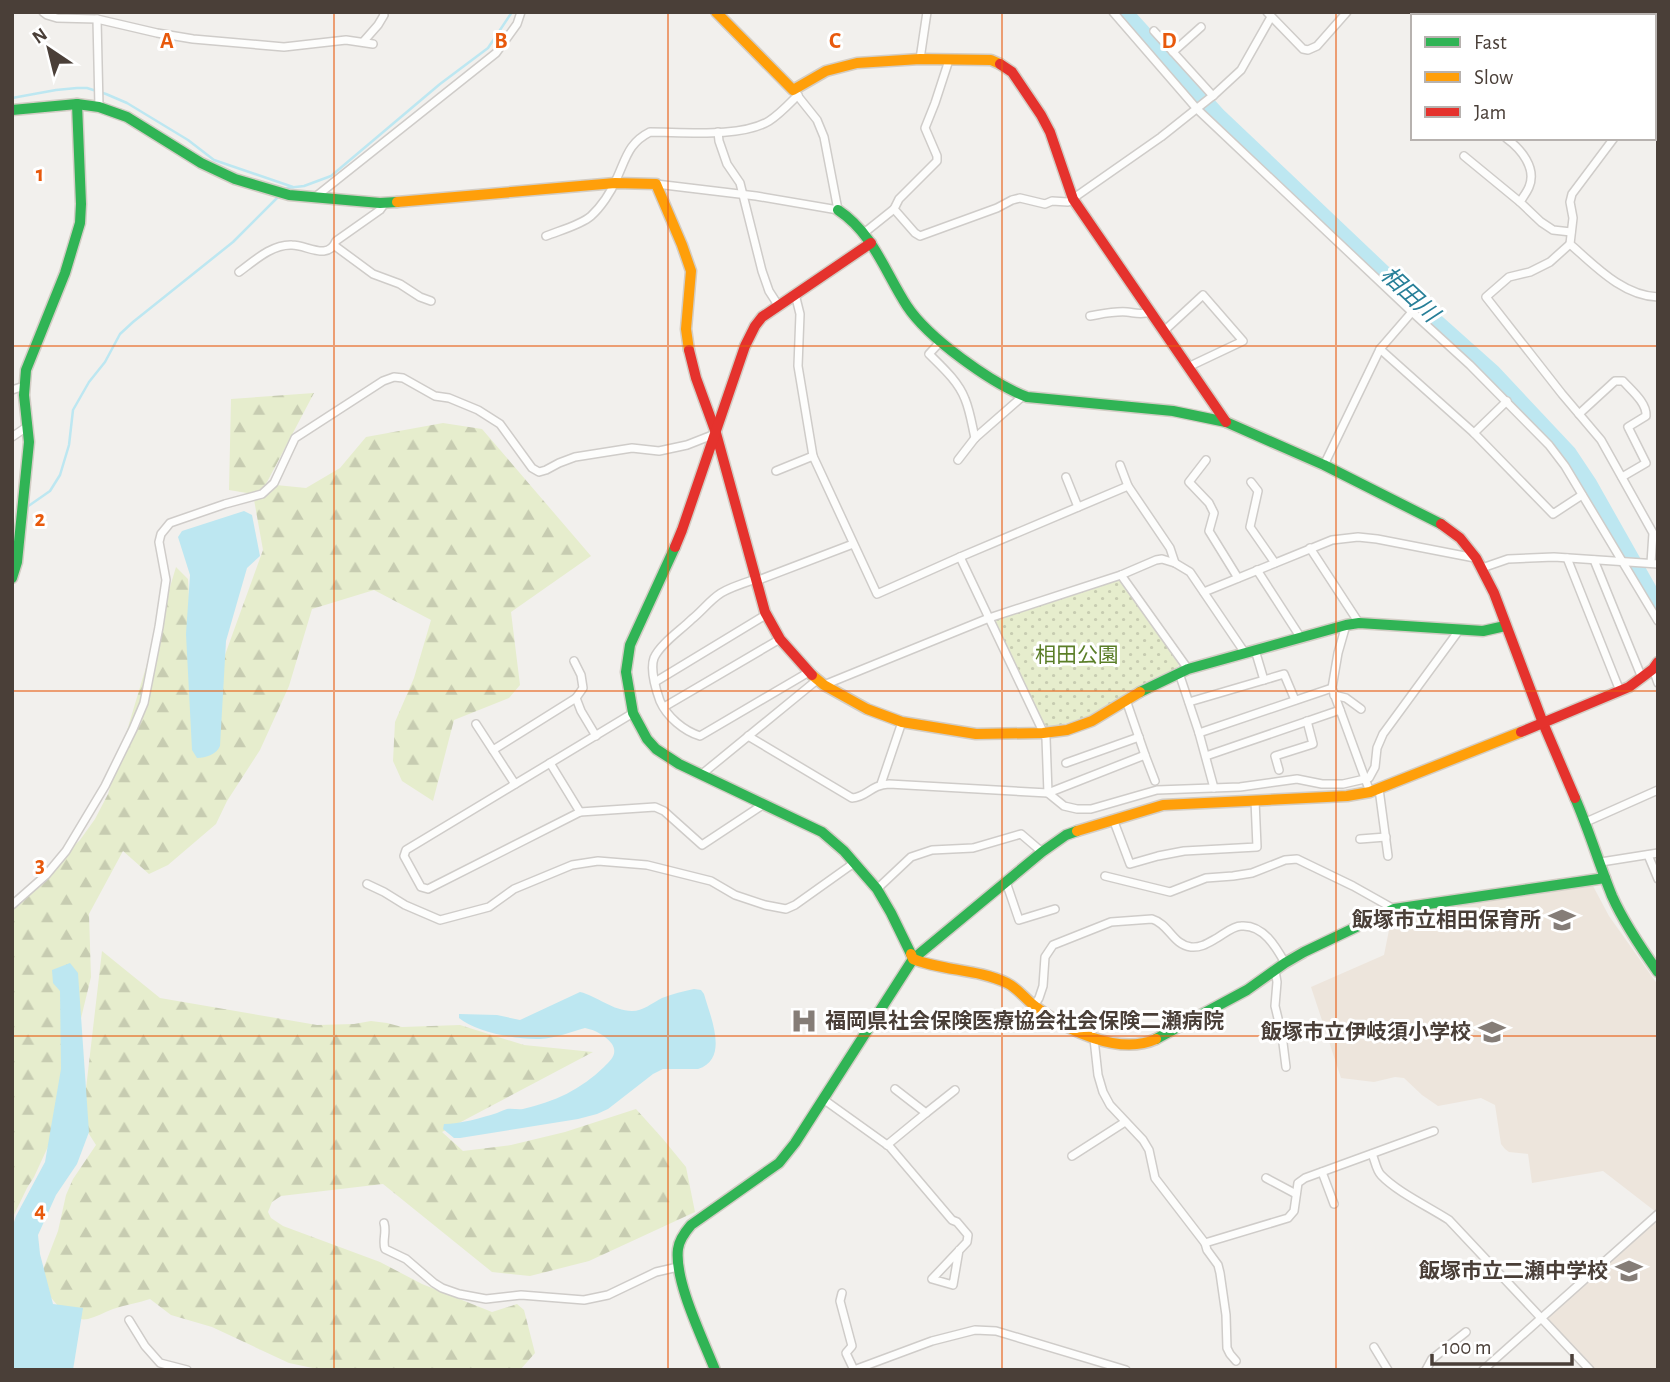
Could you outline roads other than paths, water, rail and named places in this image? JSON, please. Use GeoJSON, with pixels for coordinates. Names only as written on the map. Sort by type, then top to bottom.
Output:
{"type":"FeatureCollection","features":[{"type":"Feature","properties":{"kind":"street"},"geometry":{"type":"LineString","coordinates":[[43,12],[57,18],[97,19],[193,39],[284,47],[346,40],[373,44]]}},
{"type":"Feature","properties":{"kind":"street"},"geometry":{"type":"LineString","coordinates":[[363,42],[378,25],[383,12]]}},
{"type":"Feature","properties":{"kind":"street"},"geometry":{"type":"LineString","coordinates":[[313,198],[496,52],[517,24],[521,12]]}},
{"type":"Feature","properties":{"kind":"street"},"geometry":{"type":"LineString","coordinates":[[716,12],[795,92],[817,120],[824,137],[838,210]]}},
{"type":"Feature","properties":{"kind":"street"},"geometry":{"type":"LineString","coordinates":[[920,60],[927,12]]}},
{"type":"Feature","properties":{"kind":"street"},"geometry":{"type":"LineString","coordinates":[[1112,12],[1198,108],[1507,401],[1549,445],[1583,495],[1658,621]]}},
{"type":"Feature","properties":{"kind":"street"},"geometry":{"type":"LineString","coordinates":[[894,209],[920,236],[1020,198],[1045,204],[1052,201],[1068,202],[1161,137],[1241,70],[1269,15],[1303,49],[1308,50],[1317,46],[1348,12]]}},
{"type":"Feature","properties":{"kind":"street"},"geometry":{"type":"LineString","coordinates":[[97,19],[99,103]]}},
{"type":"Feature","properties":{"kind":"street"},"geometry":{"type":"LineString","coordinates":[[1173,52],[1201,27]]}},
{"type":"Feature","properties":{"kind":"street"},"geometry":{"type":"LineString","coordinates":[[1154,31],[1211,97]]}},
{"type":"Feature","properties":{"kind":"street"},"geometry":{"type":"LineString","coordinates":[[546,236],[592,215],[615,183],[633,144],[650,132],[718,132],[759,126],[771,120],[795,92],[820,74],[842,66],[920,60],[991,60],[1012,72],[1033,102],[1050,132],[1073,198],[1226,422]]}},
{"type":"Feature","properties":{"kind":"street"},"geometry":{"type":"LineString","coordinates":[[949,60],[925,128],[937,161],[867,238],[762,317],[745,346],[682,530],[630,645],[626,672],[633,713],[647,738],[656,749],[679,764],[821,832],[844,851],[877,889],[913,959],[1009,984],[1034,1006],[1069,1029],[1094,1039],[1119,1044],[1149,1042],[1247,990],[1285,963],[1394,909],[1605,877]]}},
{"type":"Feature","properties":{"kind":"street"},"geometry":{"type":"LineString","coordinates":[[12,110],[99,103],[127,117],[201,163],[235,179],[280,193],[313,198],[385,203],[615,183],[656,184],[742,194],[838,210],[854,220],[922,326],[951,350],[1013,392],[1023,396],[1173,411],[1226,422],[1324,465],[1439,523],[1460,538],[1479,563],[1494,593],[1586,822],[1613,898],[1645,956],[1658,972]]}},
{"type":"Feature","properties":{"kind":"street"},"geometry":{"type":"LineString","coordinates":[[12,578],[17,562],[29,442],[24,386],[26,370],[65,273],[80,223],[76,104]]}},
{"type":"Feature","properties":{"kind":"street"},"geometry":{"type":"LineString","coordinates":[[718,132],[727,164],[740,183],[762,271],[769,291],[778,305]]}},
{"type":"Feature","properties":{"kind":"street"},"geometry":{"type":"LineString","coordinates":[[1509,140],[1531,167],[1530,186],[1520,202]]}},
{"type":"Feature","properties":{"kind":"street"},"geometry":{"type":"LineString","coordinates":[[1204,592],[1332,540],[1358,537],[1479,563],[1554,557],[1654,563],[1653,533],[1601,440],[1486,297],[1509,277],[1530,272],[1550,262],[1570,244],[1572,194],[1612,140]]}},
{"type":"Feature","properties":{"kind":"street"},"geometry":{"type":"LineString","coordinates":[[1464,156],[1541,222],[1553,230],[1571,232]]}},
{"type":"Feature","properties":{"kind":"street"},"geometry":{"type":"LineString","coordinates":[[656,184],[691,271],[686,329],[689,353],[716,433],[766,614],[780,639],[817,679],[867,709],[902,722],[976,734],[1067,730],[1092,721],[1143,689],[1183,671],[1346,625],[1359,623],[1483,631],[1505,626]]}},
{"type":"Feature","properties":{"kind":"street"},"geometry":{"type":"LineString","coordinates":[[239,272],[275,247],[293,244],[325,252],[330,250],[336,241],[380,210],[385,203]]}},
{"type":"Feature","properties":{"kind":"street"},"geometry":{"type":"LineString","coordinates":[[1570,244],[1613,280],[1633,291],[1658,297]]}},
{"type":"Feature","properties":{"kind":"street"},"geometry":{"type":"LineString","coordinates":[[335,246],[373,274],[400,284],[431,301]]}},
{"type":"Feature","properties":{"kind":"street"},"geometry":{"type":"LineString","coordinates":[[795,293],[800,314],[798,366],[813,456],[877,594],[1128,486]]}},
{"type":"Feature","properties":{"kind":"street"},"geometry":{"type":"LineString","coordinates":[[1164,331],[1203,295],[1243,341],[1188,367]]}},
{"type":"Feature","properties":{"kind":"street"},"geometry":{"type":"LineString","coordinates":[[1090,316],[1126,312],[1142,315],[1151,312]]}},
{"type":"Feature","properties":{"kind":"street"},"geometry":{"type":"LineString","coordinates":[[1324,465],[1380,349],[1412,312]]}},
{"type":"Feature","properties":{"kind":"street"},"geometry":{"type":"LineString","coordinates":[[941,341],[929,354],[961,390],[967,402],[975,438]]}},
{"type":"Feature","properties":{"kind":"street"},"geometry":{"type":"LineString","coordinates":[[1380,349],[1474,433],[1553,514],[1583,495]]}},
{"type":"Feature","properties":{"kind":"street"},"geometry":{"type":"LineString","coordinates":[[12,905],[46,875],[66,851],[105,786],[134,729],[144,703],[166,580],[159,542],[161,534],[170,523],[225,504],[262,495],[274,484],[295,438],[383,381],[394,377],[403,378],[435,396],[449,398],[478,410],[500,424],[532,468],[538,472],[575,457],[632,448],[659,451],[687,445],[716,433]]}},
{"type":"Feature","properties":{"kind":"street"},"geometry":{"type":"LineString","coordinates":[[1579,414],[1615,381],[1623,381],[1647,410],[1646,416],[1628,427],[1646,463],[1622,477]]}},
{"type":"Feature","properties":{"kind":"street"},"geometry":{"type":"LineString","coordinates":[[12,390],[24,386]]}},
{"type":"Feature","properties":{"kind":"street"},"geometry":{"type":"LineString","coordinates":[[958,460],[975,438],[1023,396]]}},
{"type":"Feature","properties":{"kind":"street"},"geometry":{"type":"LineString","coordinates":[[1474,433],[1507,401]]}},
{"type":"Feature","properties":{"kind":"street"},"geometry":{"type":"LineString","coordinates":[[12,438],[28,426]]}},
{"type":"Feature","properties":{"kind":"street"},"geometry":{"type":"LineString","coordinates":[[776,471],[813,456]]}},
{"type":"Feature","properties":{"kind":"street"},"geometry":{"type":"LineString","coordinates":[[1206,460],[1189,482],[1209,503],[1214,513],[1209,531],[1238,578]]}},
{"type":"Feature","properties":{"kind":"street"},"geometry":{"type":"LineString","coordinates":[[1119,465],[1128,486],[1170,548],[1175,563]]}},
{"type":"Feature","properties":{"kind":"street"},"geometry":{"type":"LineString","coordinates":[[1066,477],[1078,506]]}},
{"type":"Feature","properties":{"kind":"street"},"geometry":{"type":"LineString","coordinates":[[1251,482],[1258,491],[1250,527],[1275,563]]}},
{"type":"Feature","properties":{"kind":"street"},"geometry":{"type":"LineString","coordinates":[[853,544],[724,591],[662,646],[653,661],[655,682],[660,699],[672,719],[700,736],[817,679],[1162,559],[1190,572],[1250,652],[1264,680]]}},
{"type":"Feature","properties":{"kind":"street"},"geometry":{"type":"LineString","coordinates":[[1310,548],[1359,623]]}},
{"type":"Feature","properties":{"kind":"street"},"geometry":{"type":"LineString","coordinates":[[960,557],[1046,738],[1048,793],[1064,806],[1077,809],[1091,809],[1153,791],[1240,787],[1297,779],[1322,784],[1364,780],[1372,774],[1375,767],[1377,748],[1383,734],[1460,629]]}},
{"type":"Feature","properties":{"kind":"street"},"geometry":{"type":"LineString","coordinates":[[1567,558],[1620,691]]}},
{"type":"Feature","properties":{"kind":"street"},"geometry":{"type":"LineString","coordinates":[[1594,560],[1642,678]]}},
{"type":"Feature","properties":{"kind":"street"},"geometry":{"type":"LineString","coordinates":[[1257,570],[1301,638]]}},
{"type":"Feature","properties":{"kind":"street"},"geometry":{"type":"LineString","coordinates":[[1121,575],[1183,671],[1189,702],[1214,788]]}},
{"type":"Feature","properties":{"kind":"street"},"geometry":{"type":"LineString","coordinates":[[655,682],[766,614]]}},
{"type":"Feature","properties":{"kind":"street"},"geometry":{"type":"LineString","coordinates":[[1346,625],[1338,653],[1333,692],[1364,780],[1375,791],[1388,856]]}},
{"type":"Feature","properties":{"kind":"street"},"geometry":{"type":"LineString","coordinates":[[664,707],[780,639]]}},
{"type":"Feature","properties":{"kind":"street"},"geometry":{"type":"LineString","coordinates":[[493,750],[576,698],[583,688],[581,675],[574,661]]}},
{"type":"Feature","properties":{"kind":"street"},"geometry":{"type":"LineString","coordinates":[[715,1370],[683,1288],[678,1267],[678,1247],[684,1233],[691,1225],[779,1163],[795,1143],[913,959],[1042,852],[1066,835],[1163,805],[1347,796],[1375,791],[1629,687],[1655,666]]}},
{"type":"Feature","properties":{"kind":"street"},"geometry":{"type":"LineString","coordinates":[[1655,666],[1658,682]]}},
{"type":"Feature","properties":{"kind":"street"},"geometry":{"type":"LineString","coordinates":[[1189,702],[1284,674],[1295,701]]}},
{"type":"Feature","properties":{"kind":"street"},"geometry":{"type":"LineString","coordinates":[[702,774],[817,679]]}},
{"type":"Feature","properties":{"kind":"street"},"geometry":{"type":"LineString","coordinates":[[1199,733],[1295,701],[1333,692],[1361,709]]}},
{"type":"Feature","properties":{"kind":"street"},"geometry":{"type":"LineString","coordinates":[[576,698],[596,736]]}},
{"type":"Feature","properties":{"kind":"street"},"geometry":{"type":"LineString","coordinates":[[1126,700],[1155,781]]}},
{"type":"Feature","properties":{"kind":"street"},"geometry":{"type":"LineString","coordinates":[[1206,756],[1340,710]]}},
{"type":"Feature","properties":{"kind":"street"},"geometry":{"type":"LineString","coordinates":[[633,713],[405,850],[404,856],[421,887],[428,889],[580,812],[655,807],[664,811],[702,845],[764,804]]}},
{"type":"Feature","properties":{"kind":"street"},"geometry":{"type":"LineString","coordinates":[[1279,770],[1275,756],[1313,744],[1307,721]]}},
{"type":"Feature","properties":{"kind":"street"},"geometry":{"type":"LineString","coordinates":[[881,784],[902,722]]}},
{"type":"Feature","properties":{"kind":"street"},"geometry":{"type":"LineString","coordinates":[[476,724],[515,784]]}},
{"type":"Feature","properties":{"kind":"street"},"geometry":{"type":"LineString","coordinates":[[748,736],[852,798],[860,797],[881,784],[1048,793],[1145,755]]}},
{"type":"Feature","properties":{"kind":"street"},"geometry":{"type":"LineString","coordinates":[[1066,763],[1139,737]]}},
{"type":"Feature","properties":{"kind":"street"},"geometry":{"type":"LineString","coordinates":[[550,763],[580,812]]}},
{"type":"Feature","properties":{"kind":"street"},"geometry":{"type":"LineString","coordinates":[[1586,822],[1658,790]]}},
{"type":"Feature","properties":{"kind":"street"},"geometry":{"type":"LineString","coordinates":[[1113,819],[1130,864],[1184,850],[1256,847],[1255,800]]}},
{"type":"Feature","properties":{"kind":"street"},"geometry":{"type":"LineString","coordinates":[[877,889],[911,857],[932,850],[973,848],[1021,834],[1042,852]]}},
{"type":"Feature","properties":{"kind":"street"},"geometry":{"type":"LineString","coordinates":[[1360,839],[1386,837]]}},
{"type":"Feature","properties":{"kind":"street"},"geometry":{"type":"LineString","coordinates":[[1601,862],[1658,853]]}},
{"type":"Feature","properties":{"kind":"street"},"geometry":{"type":"LineString","coordinates":[[1648,855],[1658,879]]}},
{"type":"Feature","properties":{"kind":"street"},"geometry":{"type":"LineString","coordinates":[[1105,876],[1170,892],[1206,878],[1242,874],[1285,860],[1297,859],[1394,909]]}},
{"type":"Feature","properties":{"kind":"street"},"geometry":{"type":"LineString","coordinates":[[367,884],[440,920],[489,907],[514,889],[572,865],[598,861],[647,865],[712,881],[735,895],[786,909],[854,863]]}},
{"type":"Feature","properties":{"kind":"street"},"geometry":{"type":"LineString","coordinates":[[1006,882],[1019,920],[1055,909]]}},
{"type":"Feature","properties":{"kind":"street"},"geometry":{"type":"LineString","coordinates":[[1034,1006],[1040,998],[1043,986],[1045,957],[1053,945],[1111,922],[1152,919],[1164,925],[1178,943],[1196,947],[1240,926],[1250,927],[1272,941],[1285,963]]}},
{"type":"Feature","properties":{"kind":"street"},"geometry":{"type":"LineString","coordinates":[[1275,971],[1275,1006],[1286,1067]]}},
{"type":"Feature","properties":{"kind":"street"},"geometry":{"type":"LineString","coordinates":[[1094,1039],[1098,1075],[1110,1105],[1143,1140],[1149,1150],[1155,1178],[1205,1243],[1218,1265],[1226,1315],[1227,1348],[1236,1361]]}},
{"type":"Feature","properties":{"kind":"street"},"geometry":{"type":"LineString","coordinates":[[895,1089],[926,1113]]}},
{"type":"Feature","properties":{"kind":"street"},"geometry":{"type":"LineString","coordinates":[[887,1145],[956,1090]]}},
{"type":"Feature","properties":{"kind":"street"},"geometry":{"type":"LineString","coordinates":[[823,1099],[887,1145],[968,1235],[967,1242],[932,1279],[953,1285],[960,1250]]}},
{"type":"Feature","properties":{"kind":"street"},"geometry":{"type":"LineString","coordinates":[[1072,1156],[1125,1122]]}},
{"type":"Feature","properties":{"kind":"street"},"geometry":{"type":"LineString","coordinates":[[1205,1243],[1288,1218],[1294,1212],[1298,1183],[1305,1178],[1434,1131]]}},
{"type":"Feature","properties":{"kind":"street"},"geometry":{"type":"LineString","coordinates":[[1373,1154],[1379,1173],[1406,1195],[1449,1220],[1590,1370]]}},
{"type":"Feature","properties":{"kind":"street"},"geometry":{"type":"LineString","coordinates":[[1322,1172],[1334,1204]]}},
{"type":"Feature","properties":{"kind":"street"},"geometry":{"type":"LineString","coordinates":[[1266,1178],[1296,1194]]}},
{"type":"Feature","properties":{"kind":"street"},"geometry":{"type":"LineString","coordinates":[[1483,1370],[1658,1214]]}},
{"type":"Feature","properties":{"kind":"street"},"geometry":{"type":"LineString","coordinates":[[384,1223],[385,1249],[406,1259],[442,1288],[486,1299],[521,1295],[584,1300],[608,1295],[656,1272],[678,1267]]}},
{"type":"Feature","properties":{"kind":"street"},"geometry":{"type":"LineString","coordinates":[[842,1293],[840,1301],[852,1346],[846,1353],[854,1370],[932,1341],[975,1330],[996,1331],[1126,1370]]}},
{"type":"Feature","properties":{"kind":"street"},"geometry":{"type":"LineString","coordinates":[[129,1320],[145,1346],[160,1363],[187,1370]]}},
{"type":"Feature","properties":{"kind":"street"},"geometry":{"type":"LineString","coordinates":[[1426,1370],[1432,1359],[1466,1332]]}},
{"type":"Feature","properties":{"kind":"street"},"geometry":{"type":"LineString","coordinates":[[1374,1347],[1388,1370]]}},
{"type":"Feature","properties":{"kind":"water"},"geometry":{"type":"Polygon","coordinates":[[[244,511],[252,515],[260,556],[247,568],[226,641],[220,746],[211,755],[197,758],[192,750],[186,634],[190,575],[178,537],[182,531],[244,511]]]}},
{"type":"Feature","properties":{"kind":"water"},"geometry":{"type":"Polygon","coordinates":[[[70,963],[78,973],[89,1132],[77,1164],[56,1195],[38,1235],[53,1304],[83,1308],[73,1370],[12,1370],[12,1228],[45,1162],[61,1069],[60,991],[53,983],[52,970],[70,963]]]}},
{"type":"Feature","properties":{"kind":"water"},"geometry":{"type":"Polygon","coordinates":[[[694,989],[701,990],[704,994],[713,1025],[716,1047],[708,1064],[698,1069],[663,1069],[608,1109],[578,1119],[460,1138],[454,1138],[443,1129],[444,1124],[546,1103],[586,1082],[607,1064],[614,1054],[614,1048],[609,1041],[600,1033],[589,1029],[546,1038],[520,1038],[476,1027],[459,1018],[459,1014],[497,1015],[520,1020],[580,992],[618,1009],[636,1011],[666,997],[694,989]]]}},
{"type":"Feature","properties":{"kind":"waterway"},"geometry":{"type":"LineString","coordinates":[[287,188],[304,186],[331,176],[440,84],[488,48],[512,12]]}},
{"type":"Feature","properties":{"kind":"waterway","name":"相田川"},"geometry":{"type":"LineString","coordinates":[[1123,12],[1217,116],[1417,306],[1492,373],[1568,454],[1588,484],[1658,608]]}},
{"type":"Feature","properties":{"kind":"waterway"},"geometry":{"type":"LineString","coordinates":[[12,98],[77,88],[106,94],[127,103],[188,140],[214,160],[293,187]]}},
{"type":"Feature","properties":{"kind":"waterway"},"geometry":{"type":"LineString","coordinates":[[27,507],[50,491],[60,475],[69,445],[73,410],[120,334],[233,242],[278,197]]}},
{"type":"Feature","properties":{"kind":"place","name":"飯塚市立相田保育所"},"geometry":{"type":"Point","coordinates":[1562,920]}},
{"type":"Feature","properties":{"kind":"place","name":"福岡県社会保険医療協会社会保険二瀬病院"},"geometry":{"type":"Point","coordinates":[804,1021]}},
{"type":"Feature","properties":{"kind":"place","name":"飯塚市立伊岐須小学校"},"geometry":{"type":"Point","coordinates":[1492,1032]}},
{"type":"Feature","properties":{"kind":"place","name":"飯塚市立二瀬中学校"},"geometry":{"type":"Point","coordinates":[1629,1271]}},
{"type":"Feature","properties":{"kind":"park label","name":"相田公園"},"geometry":{"type":"Point","coordinates":[1077,655]}}]}
